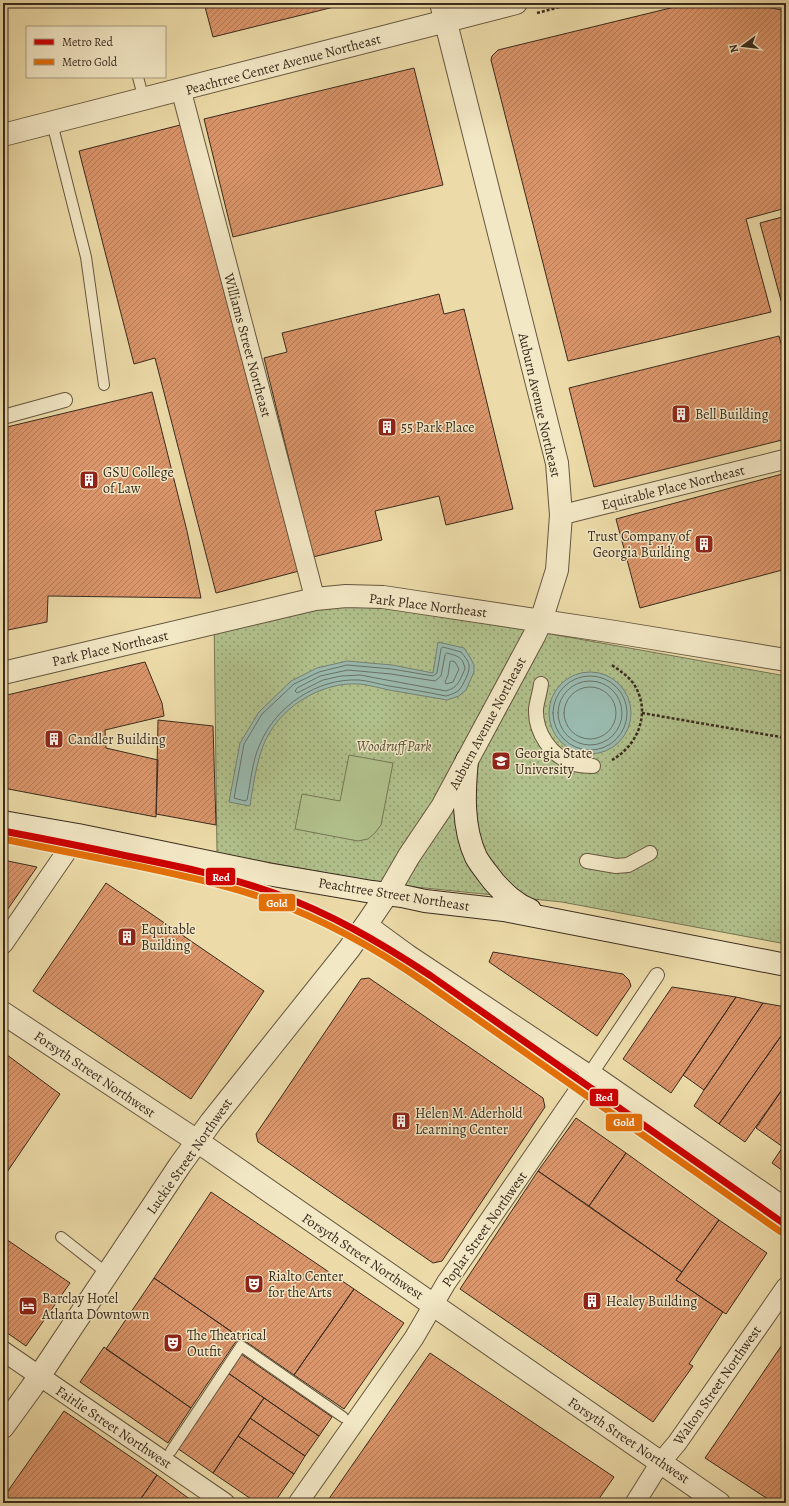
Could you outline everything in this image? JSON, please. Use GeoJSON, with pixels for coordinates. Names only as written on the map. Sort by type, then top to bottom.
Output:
{"type":"FeatureCollection","features":[{"type":"Feature","properties":{"kind":"street","name":"Peachtree Center Avenue Northeast"},"geometry":{"type":"LineString","coordinates":[[3,135],[181,90],[444,12],[516,3]]}},
{"type":"Feature","properties":{"kind":"street","name":"Auburn Avenue Northeast"},"geometry":{"type":"LineString","coordinates":[[386,894],[409,856],[442,807],[541,621],[557,570],[561,515],[556,463],[444,12]]}},
{"type":"Feature","properties":{"kind":"street","name":"Williams Street Northeast"},"geometry":{"type":"LineString","coordinates":[[181,90],[315,599]]}},
{"type":"Feature","properties":{"kind":"street"},"geometry":{"type":"LineString","coordinates":[[3,417],[64,400]]}},
{"type":"Feature","properties":{"kind":"street","name":"Equitable Place Northeast"},"geometry":{"type":"LineString","coordinates":[[561,515],[786,459]]}},
{"type":"Feature","properties":{"kind":"street","name":"Park Place Northeast"},"geometry":{"type":"LineString","coordinates":[[3,673],[315,599],[346,596],[383,597],[786,660]]}},
{"type":"Feature","properties":{"kind":"street"},"geometry":{"type":"LineString","coordinates":[[541,684],[536,709],[538,727],[546,743],[558,756],[574,764],[593,766]]}},
{"type":"Feature","properties":{"kind":"street"},"geometry":{"type":"LineString","coordinates":[[467,760],[465,804],[470,837],[476,857],[485,871],[518,905],[548,918]]}},
{"type":"Feature","properties":{"kind":"street","name":"Peachtree Street Northeast"},"geometry":{"type":"LineString","coordinates":[[3,822],[78,835],[267,874],[424,901],[504,910],[786,965]]}},
{"type":"Feature","properties":{"kind":"street"},"geometry":{"type":"LineString","coordinates":[[3,944],[78,835]]}},
{"type":"Feature","properties":{"kind":"street"},"geometry":{"type":"LineString","coordinates":[[587,861],[616,866],[628,865],[650,853]]}},
{"type":"Feature","properties":{"kind":"street","name":"Luckie Street Northwest"},"geometry":{"type":"LineString","coordinates":[[5,1421],[32,1387],[197,1141],[349,949],[386,894]]}},
{"type":"Feature","properties":{"kind":"street"},"geometry":{"type":"LineString","coordinates":[[368,922],[416,957],[591,1073],[786,1208]]}},
{"type":"Feature","properties":{"kind":"street","name":"Poplar Street Northwest"},"geometry":{"type":"LineString","coordinates":[[298,1503],[414,1338],[446,1283],[657,975]]}},
{"type":"Feature","properties":{"kind":"street","name":"Forsyth Street Northwest"},"geometry":{"type":"LineString","coordinates":[[3,1013],[197,1141],[719,1503]]}},
{"type":"Feature","properties":{"kind":"street","name":"Walton Street Northwest"},"geometry":{"type":"LineString","coordinates":[[635,1503],[660,1463],[677,1444],[786,1287]]}},
{"type":"Feature","properties":{"kind":"street","name":"Fairlie Street Northwest"},"geometry":{"type":"LineString","coordinates":[[3,1351],[225,1503]]}},
{"type":"Feature","properties":{"kind":"lane"},"geometry":{"type":"LineString","coordinates":[[138,78],[144,100]]}},
{"type":"Feature","properties":{"kind":"lane"},"geometry":{"type":"LineString","coordinates":[[52,123],[86,257],[104,385]]}},
{"type":"Feature","properties":{"kind":"lane"},"geometry":{"type":"LineString","coordinates":[[61,1237],[108,1274]]}},
{"type":"Feature","properties":{"kind":"lane"},"geometry":{"type":"LineString","coordinates":[[171,1451],[241,1346],[343,1417]]}},
{"type":"Feature","properties":{"kind":"path"},"geometry":{"type":"LineString","coordinates":[[593,766],[608,763],[622,755],[632,743],[639,729],[642,713],[640,698],[633,684],[623,673],[612,665]]}},
{"type":"Feature","properties":{"kind":"path"},"geometry":{"type":"LineString","coordinates":[[642,713],[786,738]]}},
{"type":"Feature","properties":{"kind":"green space","name":"Woodruff Park"},"geometry":{"type":"Polygon","coordinates":[[[360,600],[786,676],[786,944],[562,902],[386,884],[217,853],[214,615],[360,600]]]}},
{"type":"Feature","properties":{"kind":"green space"},"geometry":{"type":"Polygon","coordinates":[[[349,755],[393,763],[381,825],[368,839],[358,841],[295,829],[302,794],[340,801],[349,755]]]}},
{"type":"Feature","properties":{"kind":"water"},"geometry":{"type":"Polygon","coordinates":[[[438,642],[464,648],[474,665],[474,672],[466,690],[459,696],[447,700],[360,684],[345,684],[330,687],[315,693],[289,709],[278,720],[270,733],[263,746],[258,761],[250,806],[229,802],[240,743],[259,712],[291,681],[317,668],[347,661],[392,665],[433,673],[438,642]]]}},
{"type":"Feature","properties":{"kind":"water"},"geometry":{"type":"Polygon","coordinates":[[[590,672],[606,675],[619,684],[628,697],[631,713],[628,729],[619,742],[606,751],[590,754],[574,751],[561,742],[552,729],[549,713],[552,697],[561,684],[574,675],[590,672]]]}},
{"type":"Feature","properties":{"kind":"building"},"geometry":{"type":"Polygon","coordinates":[[[204,3],[350,3],[213,37],[204,3]]]}},
{"type":"Feature","properties":{"kind":"building"},"geometry":{"type":"Polygon","coordinates":[[[691,3],[748,3],[786,11],[786,208],[746,219],[771,312],[568,361],[491,60],[492,56],[498,50],[691,3]]]}},
{"type":"Feature","properties":{"kind":"building"},"geometry":{"type":"Polygon","coordinates":[[[414,68],[443,185],[233,237],[204,119],[414,68]]]}},
{"type":"Feature","properties":{"kind":"building"},"geometry":{"type":"Polygon","coordinates":[[[184,124],[299,571],[216,593],[155,358],[134,364],[79,151],[184,124]]]}},
{"type":"Feature","properties":{"kind":"building"},"geometry":{"type":"Polygon","coordinates":[[[786,216],[786,319],[760,223],[786,216]]]}},
{"type":"Feature","properties":{"kind":"building","name":"55 Park Place"},"geometry":{"type":"Polygon","coordinates":[[[439,294],[444,314],[464,309],[513,509],[446,525],[439,496],[375,511],[382,540],[313,557],[264,358],[287,352],[282,333],[439,294]]]}},
{"type":"Feature","properties":{"kind":"building","name":"Bell Building"},"geometry":{"type":"Polygon","coordinates":[[[779,336],[786,362],[786,439],[594,487],[569,388],[779,336]]]}},
{"type":"Feature","properties":{"kind":"building","name":"GSU College of Law"},"geometry":{"type":"Polygon","coordinates":[[[152,392],[187,531],[201,598],[48,596],[47,622],[3,631],[3,428],[152,392]]]}},
{"type":"Feature","properties":{"kind":"building","name":"Trust Company of Georgia Building"},"geometry":{"type":"Polygon","coordinates":[[[786,473],[786,569],[640,608],[616,519],[786,473]]]}},
{"type":"Feature","properties":{"kind":"building","name":"Candler Building"},"geometry":{"type":"Polygon","coordinates":[[[145,662],[162,703],[164,716],[105,730],[106,748],[158,760],[156,817],[3,788],[3,696],[145,662]]]}},
{"type":"Feature","properties":{"kind":"building"},"geometry":{"type":"Polygon","coordinates":[[[158,720],[213,726],[216,825],[156,814],[158,720]]]}},
{"type":"Feature","properties":{"kind":"building"},"geometry":{"type":"Polygon","coordinates":[[[3,860],[37,867],[3,916],[3,860]]]}},
{"type":"Feature","properties":{"kind":"building","name":"Equitable Building"},"geometry":{"type":"Polygon","coordinates":[[[106,883],[264,991],[191,1099],[33,991],[106,883]]]}},
{"type":"Feature","properties":{"kind":"building"},"geometry":{"type":"Polygon","coordinates":[[[493,952],[623,974],[629,980],[631,986],[597,1036],[489,962],[493,952]]]}},
{"type":"Feature","properties":{"kind":"building","name":"Helen M. Aderhold Learning Center"},"geometry":{"type":"Polygon","coordinates":[[[369,978],[543,1098],[545,1107],[442,1261],[433,1263],[258,1142],[256,1134],[361,979],[369,978]]]}},
{"type":"Feature","properties":{"kind":"building"},"geometry":{"type":"Polygon","coordinates":[[[672,987],[736,997],[671,1093],[623,1059],[672,987]]]}},
{"type":"Feature","properties":{"kind":"building"},"geometry":{"type":"Polygon","coordinates":[[[736,997],[763,1003],[704,1090],[683,1075],[736,997]]]}},
{"type":"Feature","properties":{"kind":"building"},"geometry":{"type":"Polygon","coordinates":[[[763,1003],[786,1007],[786,1029],[719,1124],[694,1106],[763,1003]]]}},
{"type":"Feature","properties":{"kind":"building"},"geometry":{"type":"Polygon","coordinates":[[[786,1029],[786,1084],[745,1142],[719,1124],[786,1029]]]}},
{"type":"Feature","properties":{"kind":"building"},"geometry":{"type":"Polygon","coordinates":[[[3,1052],[60,1094],[3,1178],[3,1052]]]}},
{"type":"Feature","properties":{"kind":"building"},"geometry":{"type":"Polygon","coordinates":[[[786,1084],[786,1142],[783,1147],[756,1128],[786,1084]]]}},
{"type":"Feature","properties":{"kind":"building"},"geometry":{"type":"Polygon","coordinates":[[[576,1118],[626,1153],[589,1206],[538,1171],[576,1118]]]}},
{"type":"Feature","properties":{"kind":"building"},"geometry":{"type":"Polygon","coordinates":[[[786,1142],[786,1173],[772,1163],[786,1142]]]}},
{"type":"Feature","properties":{"kind":"building"},"geometry":{"type":"Polygon","coordinates":[[[626,1153],[719,1220],[682,1272],[589,1206],[626,1153]]]}},
{"type":"Feature","properties":{"kind":"building","name":"Healey Building"},"geometry":{"type":"Polygon","coordinates":[[[538,1171],[682,1272],[676,1280],[723,1312],[689,1364],[693,1366],[653,1422],[460,1289],[538,1171]]]}},
{"type":"Feature","properties":{"kind":"building","name":"Rialto Center for the Arts"},"geometry":{"type":"Polygon","coordinates":[[[211,1192],[354,1289],[294,1375],[154,1278],[211,1192]]]}},
{"type":"Feature","properties":{"kind":"building"},"geometry":{"type":"Polygon","coordinates":[[[719,1220],[767,1253],[726,1314],[676,1280],[719,1220]]]}},
{"type":"Feature","properties":{"kind":"building","name":"Barclay Hotel Atlanta Downtown"},"geometry":{"type":"Polygon","coordinates":[[[3,1237],[70,1283],[26,1346],[3,1330],[3,1237]]]}},
{"type":"Feature","properties":{"kind":"building","name":"The Theatrical Outfit"},"geometry":{"type":"Polygon","coordinates":[[[154,1278],[239,1337],[191,1408],[106,1349],[154,1278]]]}},
{"type":"Feature","properties":{"kind":"building"},"geometry":{"type":"Polygon","coordinates":[[[354,1289],[404,1323],[344,1409],[294,1375],[354,1289]]]}},
{"type":"Feature","properties":{"kind":"building"},"geometry":{"type":"Polygon","coordinates":[[[786,1339],[786,1503],[774,1503],[705,1458],[786,1339]]]}},
{"type":"Feature","properties":{"kind":"building"},"geometry":{"type":"Polygon","coordinates":[[[104,1347],[191,1408],[168,1443],[80,1382],[104,1347]]]}},
{"type":"Feature","properties":{"kind":"building"},"geometry":{"type":"Polygon","coordinates":[[[430,1353],[614,1477],[596,1503],[326,1503],[430,1353]]]}},
{"type":"Feature","properties":{"kind":"building"},"geometry":{"type":"Polygon","coordinates":[[[241,1354],[332,1417],[319,1436],[228,1373],[241,1354]]]}},
{"type":"Feature","properties":{"kind":"building"},"geometry":{"type":"Polygon","coordinates":[[[228,1373],[264,1398],[213,1473],[177,1448],[228,1373]]]}},
{"type":"Feature","properties":{"kind":"building"},"geometry":{"type":"Polygon","coordinates":[[[264,1398],[319,1436],[305,1456],[250,1418],[264,1398]]]}},
{"type":"Feature","properties":{"kind":"building"},"geometry":{"type":"Polygon","coordinates":[[[64,1411],[157,1475],[138,1503],[3,1503],[3,1498],[64,1411]]]}},
{"type":"Feature","properties":{"kind":"building"},"geometry":{"type":"Polygon","coordinates":[[[250,1418],[305,1456],[294,1474],[238,1436],[250,1418]]]}},
{"type":"Feature","properties":{"kind":"building"},"geometry":{"type":"Polygon","coordinates":[[[238,1436],[294,1474],[274,1503],[257,1503],[213,1473],[238,1436]]]}},
{"type":"Feature","properties":{"kind":"building"},"geometry":{"type":"Polygon","coordinates":[[[157,1475],[195,1503],[138,1503],[157,1475]]]}},
{"type":"Feature","properties":{"kind":"metro line","name":"Red"},"geometry":{"type":"LineString","coordinates":[[3,831],[220,876],[274,893],[335,919],[393,952],[431,976],[786,1225]]}},
{"type":"Feature","properties":{"kind":"metro line","name":"Gold"},"geometry":{"type":"LineString","coordinates":[[3,839],[218,884],[272,901],[313,918],[352,937],[426,983],[781,1232]]}},
{"type":"Feature","properties":{"kind":"place","name":"Bell Building"},"geometry":{"type":"Point","coordinates":[681,414]}},
{"type":"Feature","properties":{"kind":"place","name":"55 Park Place"},"geometry":{"type":"Point","coordinates":[387,427]}},
{"type":"Feature","properties":{"kind":"place","name":"GSU College of Law"},"geometry":{"type":"Point","coordinates":[89,480]}},
{"type":"Feature","properties":{"kind":"place","name":"Trust Company of Georgia Building"},"geometry":{"type":"Point","coordinates":[704,544]}},
{"type":"Feature","properties":{"kind":"place","name":"Candler Building"},"geometry":{"type":"Point","coordinates":[54,739]}},
{"type":"Feature","properties":{"kind":"place","name":"Georgia State University"},"geometry":{"type":"Point","coordinates":[501,761]}},
{"type":"Feature","properties":{"kind":"place","name":"Equitable Building"},"geometry":{"type":"Point","coordinates":[127,937]}},
{"type":"Feature","properties":{"kind":"place","name":"Helen M. Aderhold Learning Center"},"geometry":{"type":"Point","coordinates":[401,1121]}},
{"type":"Feature","properties":{"kind":"place","name":"Rialto Center for the Arts"},"geometry":{"type":"Point","coordinates":[254,1284]}},
{"type":"Feature","properties":{"kind":"place","name":"Healey Building"},"geometry":{"type":"Point","coordinates":[592,1301]}},
{"type":"Feature","properties":{"kind":"place","name":"Barclay Hotel Atlanta Downtown"},"geometry":{"type":"Point","coordinates":[28,1306]}},
{"type":"Feature","properties":{"kind":"place","name":"The Theatrical Outfit"},"geometry":{"type":"Point","coordinates":[173,1343]}}]}
